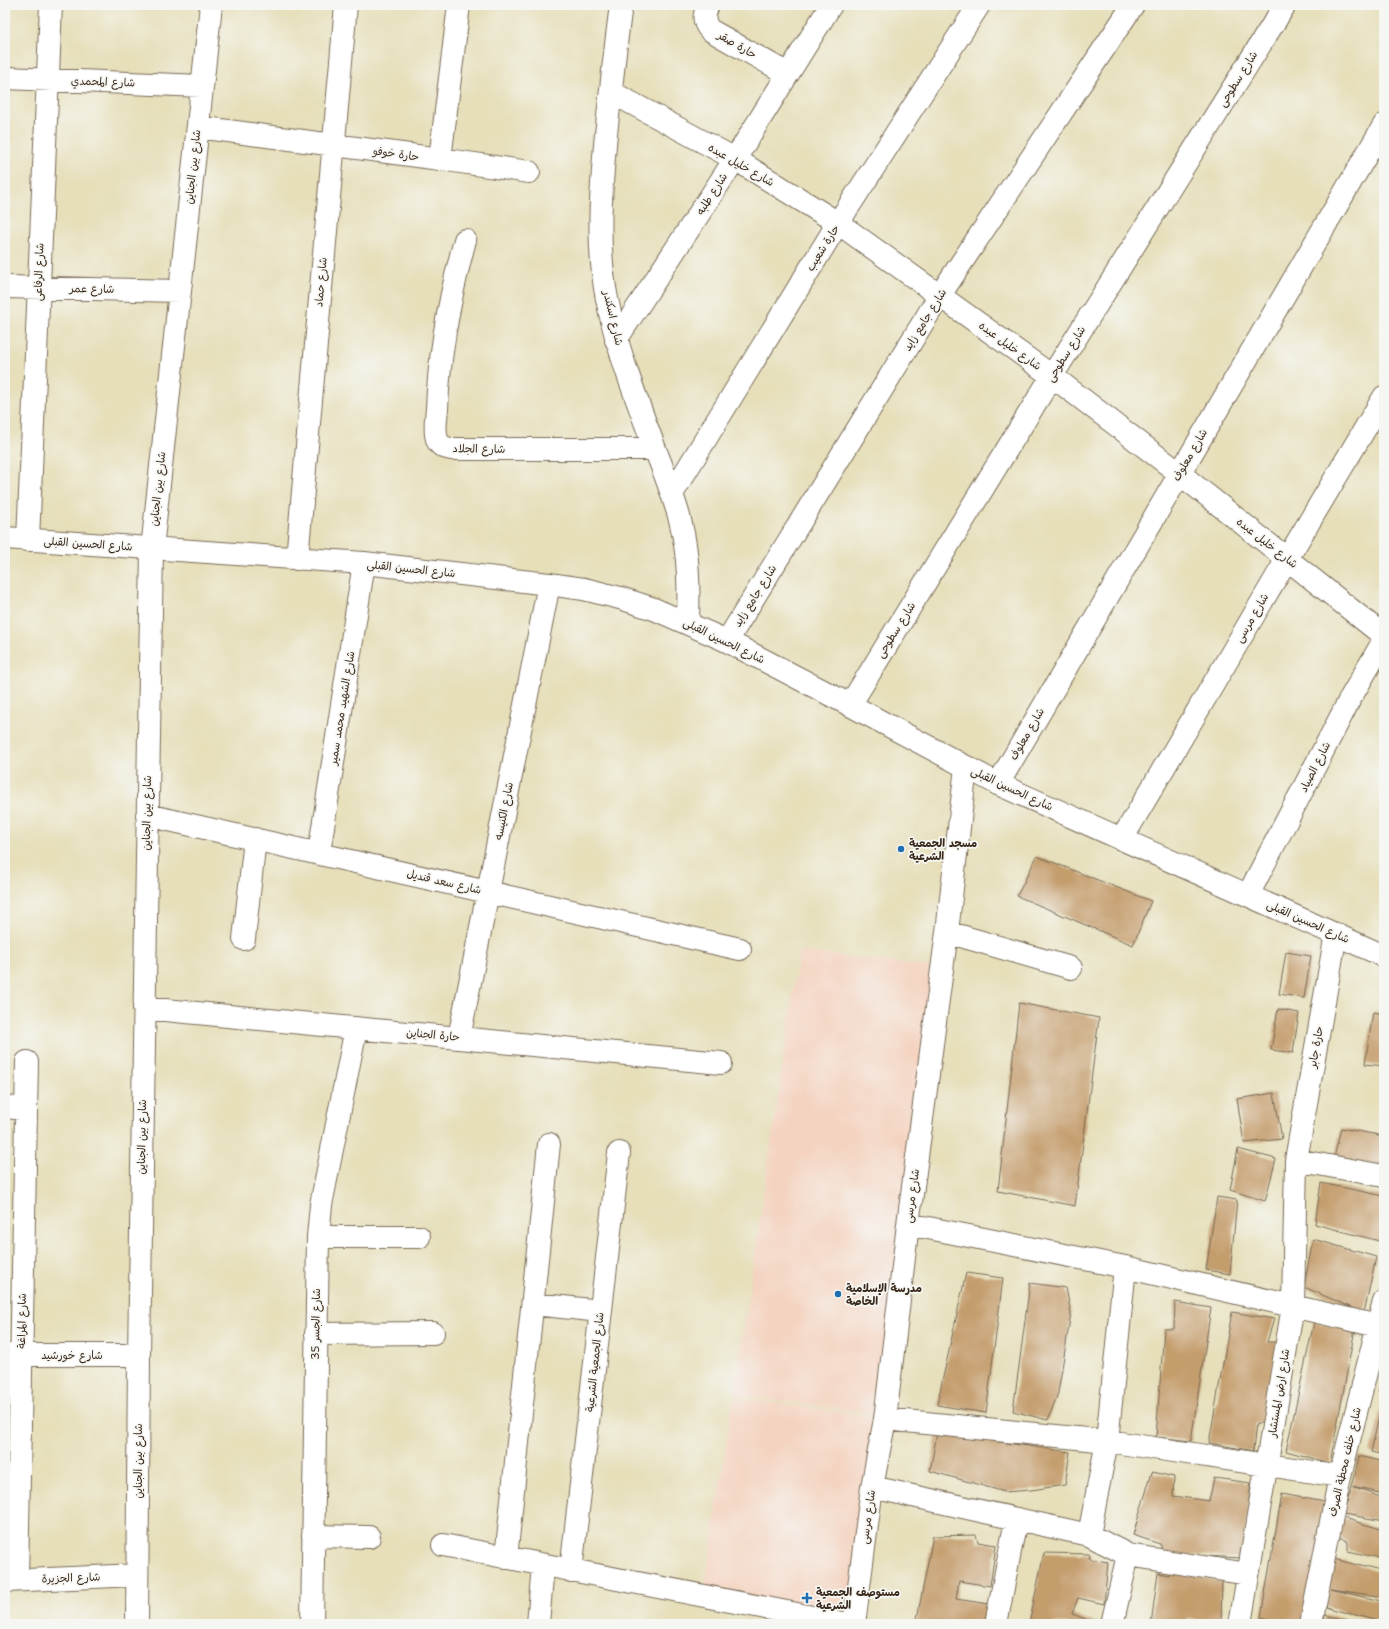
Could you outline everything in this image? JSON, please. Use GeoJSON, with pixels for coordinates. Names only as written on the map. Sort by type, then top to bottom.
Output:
{"type":"FeatureCollection","features":[{"type":"Feature","properties":{"kind":"street","name":"شارع الرفاعى"},"geometry":{"type":"LineString","coordinates":[[28,540],[51,5]]}},
{"type":"Feature","properties":{"kind":"street","name":"شارع بين الجناين"},"geometry":{"type":"LineString","coordinates":[[137,1624],[139,1355],[152,549],[211,5]]}},
{"type":"Feature","properties":{"kind":"street","name":"شارع حماد"},"geometry":{"type":"LineString","coordinates":[[297,559],[346,5]]}},
{"type":"Feature","properties":{"kind":"street"},"geometry":{"type":"LineString","coordinates":[[440,159],[459,5]]}},
{"type":"Feature","properties":{"kind":"street","name":"شارع اسكندر"},"geometry":{"type":"LineString","coordinates":[[622,5],[601,183],[599,222],[602,260],[606,297],[616,340],[672,494],[681,525],[687,558],[689,590],[688,622]]}},
{"type":"Feature","properties":{"kind":"street","name":"حارة صقر"},"geometry":{"type":"LineString","coordinates":[[708,5],[704,15],[704,20],[710,30],[788,74]]}},
{"type":"Feature","properties":{"kind":"street","name":"شارع طلبه"},"geometry":{"type":"LineString","coordinates":[[616,340],[735,160],[832,5]]}},
{"type":"Feature","properties":{"kind":"street","name":"حارة شعيب"},"geometry":{"type":"LineString","coordinates":[[672,494],[838,223],[979,5]]}},
{"type":"Feature","properties":{"kind":"street","name":"شارع جامع زايد"},"geometry":{"type":"LineString","coordinates":[[727,641],[940,296],[1133,5]]}},
{"type":"Feature","properties":{"kind":"street","name":"شارع سطوحى"},"geometry":{"type":"LineString","coordinates":[[850,705],[1052,376],[1285,5]]}},
{"type":"Feature","properties":{"kind":"street","name":"شارع المحمدي"},"geometry":{"type":"LineString","coordinates":[[5,78],[202,86]]}},
{"type":"Feature","properties":{"kind":"street","name":"شارع خليل عبده"},"geometry":{"type":"LineString","coordinates":[[611,92],[735,160],[838,223],[1052,376],[1179,473],[1384,636]]}},
{"type":"Feature","properties":{"kind":"street","name":"شارع معلوف"},"geometry":{"type":"LineString","coordinates":[[998,784],[1179,473],[1384,126]]}},
{"type":"Feature","properties":{"kind":"street","name":"حارة خوفو"},"geometry":{"type":"LineString","coordinates":[[198,127],[529,172]]}},
{"type":"Feature","properties":{"kind":"street","name":"شارع الجلاد"},"geometry":{"type":"LineString","coordinates":[[465,240],[443,335],[438,384],[436,433],[439,444],[445,448],[451,449],[655,449]]}},
{"type":"Feature","properties":{"kind":"street","name":"شارع عمر"},"geometry":{"type":"LineString","coordinates":[[5,287],[180,291]]}},
{"type":"Feature","properties":{"kind":"street","name":"شارع مرسى"},"geometry":{"type":"LineString","coordinates":[[1122,839],[1287,558],[1384,397]]}},
{"type":"Feature","properties":{"kind":"street","name":"شارع الحسين القبلى"},"geometry":{"type":"LineString","coordinates":[[5,538],[364,563],[549,584],[584,589],[620,598],[688,622],[727,641],[998,784],[1336,934],[1382,951]]}},
{"type":"Feature","properties":{"kind":"street","name":"شارع الشهيد محمد سمير"},"geometry":{"type":"LineString","coordinates":[[319,854],[364,563]]}},
{"type":"Feature","properties":{"kind":"street","name":"شارع الكنيسه"},"geometry":{"type":"LineString","coordinates":[[459,1038],[549,584]]}},
{"type":"Feature","properties":{"kind":"street","name":"شارع الصياد"},"geometry":{"type":"LineString","coordinates":[[1248,895],[1351,697],[1384,640]]}},
{"type":"Feature","properties":{"kind":"street","name":"شارع مرسى"},"geometry":{"type":"LineString","coordinates":[[854,1624],[872,1487],[885,1419],[908,1224],[947,932],[966,767]]}},
{"type":"Feature","properties":{"kind":"street","name":"شارع سعد قنديل"},"geometry":{"type":"LineString","coordinates":[[148,815],[740,949]]}},
{"type":"Feature","properties":{"kind":"street"},"geometry":{"type":"LineString","coordinates":[[244,939],[255,839]]}},
{"type":"Feature","properties":{"kind":"street"},"geometry":{"type":"LineString","coordinates":[[947,932],[1071,968]]}},
{"type":"Feature","properties":{"kind":"street","name":"حارة جابر"},"geometry":{"type":"LineString","coordinates":[[1296,1160],[1336,934]]}},
{"type":"Feature","properties":{"kind":"street","name":"حارة الجناين"},"geometry":{"type":"LineString","coordinates":[[144,1008],[721,1063]]}},
{"type":"Feature","properties":{"kind":"street","name":"شارع الجسر 35"},"geometry":{"type":"LineString","coordinates":[[312,1624],[318,1236],[321,1205],[356,1028]]}},
{"type":"Feature","properties":{"kind":"street","name":"شارع المراغة"},"geometry":{"type":"LineString","coordinates":[[11,1581],[15,1108],[27,1062]]}},
{"type":"Feature","properties":{"kind":"street"},"geometry":{"type":"LineString","coordinates":[[506,1558],[549,1144]]}},
{"type":"Feature","properties":{"kind":"street","name":"شارع الجمعية الشرعية"},"geometry":{"type":"LineString","coordinates":[[571,1571],[619,1153]]}},
{"type":"Feature","properties":{"kind":"street"},"geometry":{"type":"LineString","coordinates":[[1296,1160],[1384,1176]]}},
{"type":"Feature","properties":{"kind":"street","name":"شارع ارض المستشار"},"geometry":{"type":"LineString","coordinates":[[1240,1624],[1293,1306],[1296,1160]]}},
{"type":"Feature","properties":{"kind":"street"},"geometry":{"type":"LineString","coordinates":[[908,1224],[1125,1267],[1378,1326]]}},
{"type":"Feature","properties":{"kind":"street"},"geometry":{"type":"LineString","coordinates":[[318,1236],[419,1237]]}},
{"type":"Feature","properties":{"kind":"street"},"geometry":{"type":"LineString","coordinates":[[1089,1535],[1107,1441],[1125,1267]]}},
{"type":"Feature","properties":{"kind":"street","name":"شارع خلف محطة الصرف"},"geometry":{"type":"LineString","coordinates":[[1311,1624],[1340,1476],[1384,1301]]}},
{"type":"Feature","properties":{"kind":"street"},"geometry":{"type":"LineString","coordinates":[[533,1304],[601,1311]]}},
{"type":"Feature","properties":{"kind":"street"},"geometry":{"type":"LineString","coordinates":[[316,1334],[433,1333]]}},
{"type":"Feature","properties":{"kind":"street","name":"شارع خورشيد"},"geometry":{"type":"LineString","coordinates":[[13,1355],[139,1355]]}},
{"type":"Feature","properties":{"kind":"street"},"geometry":{"type":"LineString","coordinates":[[885,1419],[1107,1441],[1340,1476]]}},
{"type":"Feature","properties":{"kind":"street"},"geometry":{"type":"LineString","coordinates":[[872,1487],[1089,1535],[1128,1555],[1248,1574]]}},
{"type":"Feature","properties":{"kind":"street"},"geometry":{"type":"LineString","coordinates":[[996,1624],[1016,1520]]}},
{"type":"Feature","properties":{"kind":"street"},"geometry":{"type":"LineString","coordinates":[[313,1536],[370,1538]]}},
{"type":"Feature","properties":{"kind":"street"},"geometry":{"type":"LineString","coordinates":[[442,1545],[848,1624]]}},
{"type":"Feature","properties":{"kind":"street"},"geometry":{"type":"LineString","coordinates":[[1112,1624],[1128,1555]]}},
{"type":"Feature","properties":{"kind":"street"},"geometry":{"type":"LineString","coordinates":[[538,1624],[543,1565]]}},
{"type":"Feature","properties":{"kind":"street","name":"شارع الجزيرة"},"geometry":{"type":"LineString","coordinates":[[11,1581],[138,1575]]}},
{"type":"Feature","properties":{"kind":"shaded area"},"geometry":{"type":"Polygon","coordinates":[[[799,951],[939,968],[879,1414],[734,1395],[799,951]]]}},
{"type":"Feature","properties":{"kind":"shaded area"},"geometry":{"type":"Polygon","coordinates":[[[733,1397],[879,1417],[849,1619],[704,1594],[733,1397]]]}},
{"type":"Feature","properties":{"kind":"building"},"geometry":{"type":"Polygon","coordinates":[[[1037,856],[1151,901],[1133,945],[1017,896],[1037,856]]]}},
{"type":"Feature","properties":{"kind":"building"},"geometry":{"type":"Polygon","coordinates":[[[1286,952],[1311,956],[1304,998],[1279,994],[1286,952]]]}},
{"type":"Feature","properties":{"kind":"building"},"geometry":{"type":"Polygon","coordinates":[[[1019,1003],[1099,1018],[1075,1206],[998,1191],[1019,1003]]]}},
{"type":"Feature","properties":{"kind":"building"},"geometry":{"type":"Polygon","coordinates":[[[1278,1009],[1299,1013],[1293,1053],[1271,1050],[1278,1009]]]}},
{"type":"Feature","properties":{"kind":"building"},"geometry":{"type":"Polygon","coordinates":[[[1373,1012],[1384,1014],[1384,1066],[1365,1064],[1373,1012]]]}},
{"type":"Feature","properties":{"kind":"building"},"geometry":{"type":"Polygon","coordinates":[[[1274,1093],[1282,1139],[1244,1143],[1237,1099],[1274,1093]]]}},
{"type":"Feature","properties":{"kind":"building"},"geometry":{"type":"Polygon","coordinates":[[[1341,1128],[1384,1136],[1384,1168],[1334,1158],[1341,1128]]]}},
{"type":"Feature","properties":{"kind":"building"},"geometry":{"type":"Polygon","coordinates":[[[1238,1149],[1276,1159],[1265,1201],[1230,1190],[1238,1149]]]}},
{"type":"Feature","properties":{"kind":"building"},"geometry":{"type":"Polygon","coordinates":[[[1321,1183],[1384,1196],[1383,1242],[1315,1224],[1321,1183]]]}},
{"type":"Feature","properties":{"kind":"building"},"geometry":{"type":"Polygon","coordinates":[[[1217,1197],[1237,1200],[1230,1274],[1206,1270],[1217,1197]]]}},
{"type":"Feature","properties":{"kind":"building"},"geometry":{"type":"Polygon","coordinates":[[[1313,1239],[1376,1257],[1364,1313],[1304,1287],[1313,1239]]]}},
{"type":"Feature","properties":{"kind":"building"},"geometry":{"type":"Polygon","coordinates":[[[966,1273],[1003,1278],[986,1413],[937,1405],[966,1273]]]}},
{"type":"Feature","properties":{"kind":"building"},"geometry":{"type":"Polygon","coordinates":[[[1030,1283],[1066,1288],[1071,1313],[1058,1393],[1048,1420],[1013,1411],[1030,1283]]]}},
{"type":"Feature","properties":{"kind":"building"},"geometry":{"type":"Polygon","coordinates":[[[1175,1302],[1211,1308],[1191,1441],[1156,1437],[1164,1329],[1174,1329],[1175,1302]]]}},
{"type":"Feature","properties":{"kind":"building"},"geometry":{"type":"Polygon","coordinates":[[[1232,1312],[1274,1319],[1267,1342],[1277,1342],[1265,1423],[1256,1423],[1253,1451],[1209,1443],[1232,1312]]]}},
{"type":"Feature","properties":{"kind":"building"},"geometry":{"type":"Polygon","coordinates":[[[1314,1322],[1355,1329],[1330,1463],[1286,1451],[1314,1322]]]}},
{"type":"Feature","properties":{"kind":"building"},"geometry":{"type":"Polygon","coordinates":[[[1384,1370],[1384,1394],[1379,1392],[1384,1370]]]}},
{"type":"Feature","properties":{"kind":"building"},"geometry":{"type":"Polygon","coordinates":[[[1383,1399],[1384,1400],[1384,1455],[1371,1452],[1383,1399]]]}},
{"type":"Feature","properties":{"kind":"building"},"geometry":{"type":"Polygon","coordinates":[[[937,1433],[1070,1452],[1065,1485],[1005,1492],[930,1471],[937,1433]]]}},
{"type":"Feature","properties":{"kind":"building"},"geometry":{"type":"Polygon","coordinates":[[[1359,1456],[1384,1462],[1384,1494],[1352,1487],[1359,1456]]]}},
{"type":"Feature","properties":{"kind":"building"},"geometry":{"type":"Polygon","coordinates":[[[1152,1472],[1174,1477],[1173,1496],[1209,1501],[1214,1478],[1251,1483],[1242,1558],[1164,1554],[1160,1544],[1133,1535],[1152,1472]]]}},
{"type":"Feature","properties":{"kind":"building"},"geometry":{"type":"Polygon","coordinates":[[[1352,1487],[1384,1498],[1384,1521],[1343,1514],[1352,1487]]]}},
{"type":"Feature","properties":{"kind":"building"},"geometry":{"type":"Polygon","coordinates":[[[1282,1494],[1325,1502],[1306,1624],[1292,1624],[1261,1617],[1282,1494]]]}},
{"type":"Feature","properties":{"kind":"building"},"geometry":{"type":"Polygon","coordinates":[[[1340,1517],[1384,1530],[1384,1559],[1348,1551],[1348,1542],[1336,1535],[1340,1517]]]}},
{"type":"Feature","properties":{"kind":"building"},"geometry":{"type":"Polygon","coordinates":[[[976,1535],[978,1542],[996,1545],[990,1586],[959,1581],[956,1599],[989,1604],[986,1624],[916,1624],[933,1536],[976,1535]]]}},
{"type":"Feature","properties":{"kind":"building"},"geometry":{"type":"Polygon","coordinates":[[[1044,1553],[1090,1554],[1089,1559],[1108,1562],[1104,1604],[1078,1598],[1072,1614],[1099,1624],[1029,1624],[1044,1553]]]}},
{"type":"Feature","properties":{"kind":"building"},"geometry":{"type":"Polygon","coordinates":[[[1334,1559],[1384,1572],[1383,1597],[1331,1589],[1384,1602],[1380,1622],[1326,1607],[1334,1559]]]}},
{"type":"Feature","properties":{"kind":"building"},"geometry":{"type":"Polygon","coordinates":[[[1169,1568],[1222,1581],[1221,1624],[1188,1619],[1187,1624],[1151,1624],[1158,1573],[1169,1575],[1169,1568]]]}},
{"type":"Feature","properties":{"kind":"building"},"geometry":{"type":"Polygon","coordinates":[[[1325,1615],[1360,1623],[1323,1624],[1325,1615]]]}},
{"type":"Feature","properties":{"kind":"place","name":"مسجد الجمعية الشرعية"},"geometry":{"type":"Point","coordinates":[901,849]}},
{"type":"Feature","properties":{"kind":"place","name":"مدرسة الإسلامية الخاصة"},"geometry":{"type":"Point","coordinates":[838,1294]}},
{"type":"Feature","properties":{"kind":"place","name":"مستوصف الجمعية الشرعية"},"geometry":{"type":"Point","coordinates":[807,1598]}}]}
